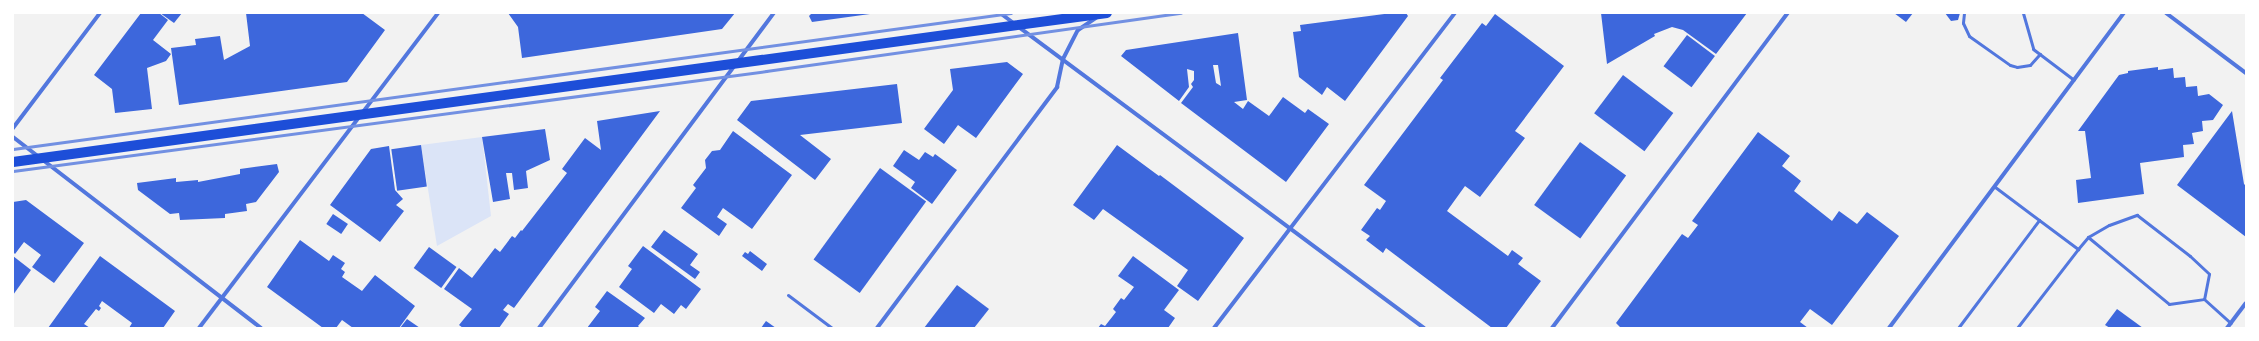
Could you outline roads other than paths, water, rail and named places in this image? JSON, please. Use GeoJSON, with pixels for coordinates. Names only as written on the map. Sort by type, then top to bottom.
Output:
{"type":"FeatureCollection","features":[{"type":"Feature","properties":{"kind":"main road"},"geometry":{"type":"LineString","coordinates":[[13,162],[1104,13]]}},
{"type":"Feature","properties":{"kind":"street"},"geometry":{"type":"LineString","coordinates":[[13,128],[100,13]]}},
{"type":"Feature","properties":{"kind":"street"},"geometry":{"type":"LineString","coordinates":[[199,328],[363,114],[438,13]]}},
{"type":"Feature","properties":{"kind":"street"},"geometry":{"type":"LineString","coordinates":[[539,328],[774,13]]}},
{"type":"Feature","properties":{"kind":"street"},"geometry":{"type":"LineString","coordinates":[[1000,13],[1424,328]]}},
{"type":"Feature","properties":{"kind":"street"},"geometry":{"type":"LineString","coordinates":[[877,328],[1057,87],[1062,59],[1078,30],[1104,13]]}},
{"type":"Feature","properties":{"kind":"street"},"geometry":{"type":"LineString","coordinates":[[1214,328],[1289,227],[1455,13]]}},
{"type":"Feature","properties":{"kind":"street"},"geometry":{"type":"LineString","coordinates":[[1552,328],[1788,13]]}},
{"type":"Feature","properties":{"kind":"street"},"geometry":{"type":"LineString","coordinates":[[1889,328],[2124,13]]}},
{"type":"Feature","properties":{"kind":"street"},"geometry":{"type":"LineString","coordinates":[[2166,13],[2246,73]]}},
{"type":"Feature","properties":{"kind":"street"},"geometry":{"type":"LineString","coordinates":[[13,138],[261,328]]}},
{"type":"Feature","properties":{"kind":"street"},"geometry":{"type":"LineString","coordinates":[[2227,328],[2246,303]]}},
{"type":"Feature","properties":{"kind":"lane"},"geometry":{"type":"LineString","coordinates":[[1964,13],[1963,23],[1969,36],[2010,65],[2017,67],[2030,66],[2040,54]]}},
{"type":"Feature","properties":{"kind":"lane"},"geometry":{"type":"LineString","coordinates":[[2023,13],[2033,49],[2074,80]]}},
{"type":"Feature","properties":{"kind":"lane"},"geometry":{"type":"LineString","coordinates":[[1995,187],[2078,248]]}},
{"type":"Feature","properties":{"kind":"lane"},"geometry":{"type":"LineString","coordinates":[[2017,328],[2088,237],[2110,225],[2137,215],[2190,256],[2208,274],[2204,299]]}},
{"type":"Feature","properties":{"kind":"lane"},"geometry":{"type":"LineString","coordinates":[[1958,328],[2039,220]]}},
{"type":"Feature","properties":{"kind":"lane"},"geometry":{"type":"LineString","coordinates":[[2088,237],[2169,304],[2204,299],[2231,323]]}},
{"type":"Feature","properties":{"kind":"lane"},"geometry":{"type":"LineString","coordinates":[[788,295],[832,328]]}},
{"type":"Feature","properties":{"kind":"railway"},"geometry":{"type":"LineString","coordinates":[[13,149],[1011,13]]}},
{"type":"Feature","properties":{"kind":"railway"},"geometry":{"type":"LineString","coordinates":[[13,171],[766,71],[1181,13]]}}]}
